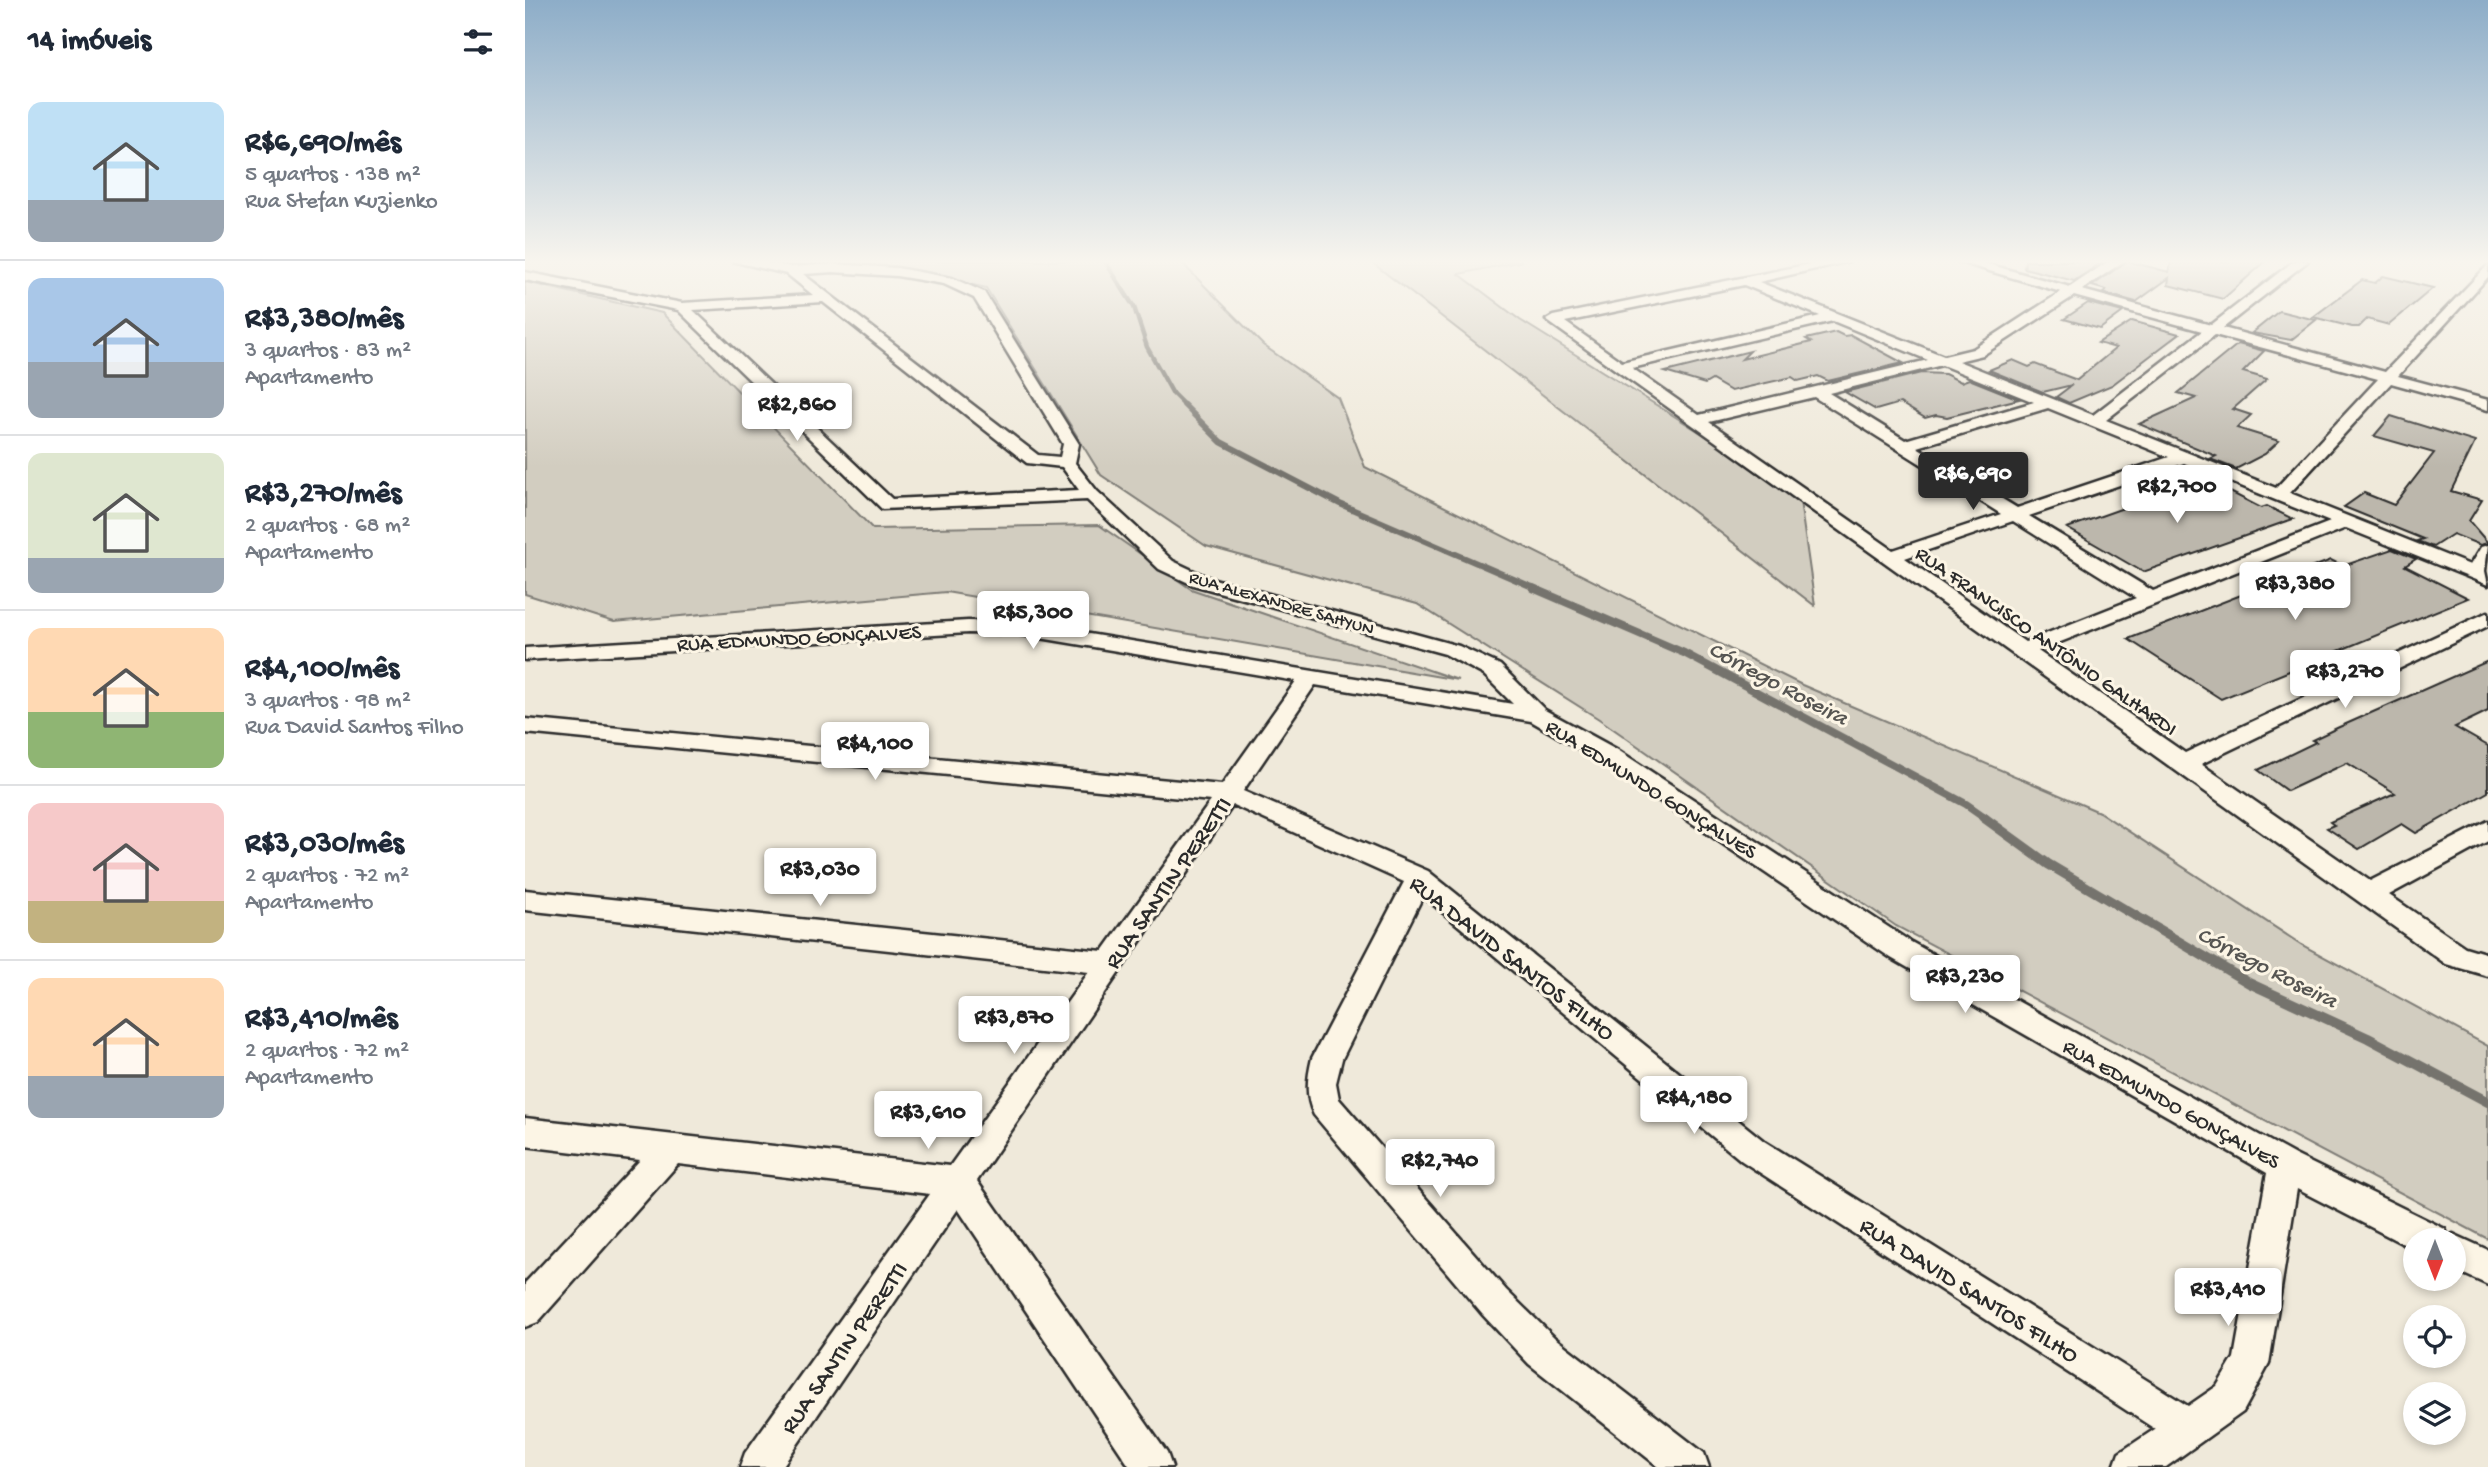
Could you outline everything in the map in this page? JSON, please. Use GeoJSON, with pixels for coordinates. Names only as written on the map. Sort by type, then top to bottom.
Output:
{"type":"FeatureCollection","features":[{"type":"Feature","properties":{"kind":"street"},"geometry":{"type":"LineString","coordinates":[[705,329],[888,505],[1091,495]]}},
{"type":"Feature","properties":{"kind":"street"},"geometry":{"type":"LineString","coordinates":[[865,329],[1033,459],[1067,463]]}},
{"type":"Feature","properties":{"kind":"street","name":"RUA ALEXANDRE SAHYUN"},"geometry":{"type":"LineString","coordinates":[[1000,329],[1071,444],[1067,463],[1091,495],[1166,565],[1200,582],[1452,650],[1492,670],[1537,715]]}},
{"type":"Feature","properties":{"kind":"street","name":"RUA FRANCISCO ANTÔNIO GALHARDI"},"geometry":{"type":"LineString","coordinates":[[1566,329],[2456,956],[2488,965]]}},
{"type":"Feature","properties":{"kind":"street"},"geometry":{"type":"LineString","coordinates":[[1619,367],[1780,329]]}},
{"type":"Feature","properties":{"kind":"street"},"geometry":{"type":"LineString","coordinates":[[1865,329],[2481,576],[2488,551]]}},
{"type":"Feature","properties":{"kind":"street"},"geometry":{"type":"LineString","coordinates":[[1695,421],[1978,352],[2011,329]]}},
{"type":"Feature","properties":{"kind":"street"},"geometry":{"type":"LineString","coordinates":[[2279,495],[2432,329]]}},
{"type":"Feature","properties":{"kind":"street"},"geometry":{"type":"LineString","coordinates":[[2096,420],[2213,330],[2488,405]]}},
{"type":"Feature","properties":{"kind":"street"},"geometry":{"type":"LineString","coordinates":[[1815,391],[2151,599]]}},
{"type":"Feature","properties":{"kind":"street"},"geometry":{"type":"LineString","coordinates":[[1906,445],[2051,402]]}},
{"type":"Feature","properties":{"kind":"street"},"geometry":{"type":"LineString","coordinates":[[1890,557],[2186,457]]}},
{"type":"Feature","properties":{"kind":"street"},"geometry":{"type":"LineString","coordinates":[[2022,650],[2346,522]]}},
{"type":"Feature","properties":{"kind":"street"},"geometry":{"type":"LineString","coordinates":[[2183,764],[2488,618]]}},
{"type":"Feature","properties":{"kind":"street","name":"RUA EDMUNDO GONÇALVES"},"geometry":{"type":"LineString","coordinates":[[525,654],[1004,627],[1066,634],[1537,715],[1610,756],[1901,950],[2284,1166],[2407,1228]]}},
{"type":"Feature","properties":{"kind":"street","name":"RUA SANTIN PERETTI"},"geometry":{"type":"LineString","coordinates":[[759,1467],[1311,675]]}},
{"type":"Feature","properties":{"kind":"street","name":"RUA DAVID SANTOS FILHO"},"geometry":{"type":"LineString","coordinates":[[525,726],[1229,794],[1419,878],[1753,1151],[2190,1429]]}},
{"type":"Feature","properties":{"kind":"street"},"geometry":{"type":"LineString","coordinates":[[2368,894],[2488,830]]}},
{"type":"Feature","properties":{"kind":"street"},"geometry":{"type":"LineString","coordinates":[[1419,878],[1327,1058],[1321,1083],[1325,1105],[1494,1303],[1542,1351],[1690,1467]]}},
{"type":"Feature","properties":{"kind":"street"},"geometry":{"type":"LineString","coordinates":[[525,900],[1110,963]]}},
{"type":"Feature","properties":{"kind":"street"},"geometry":{"type":"LineString","coordinates":[[525,1132],[958,1182],[1153,1467]]}},
{"type":"Feature","properties":{"kind":"street"},"geometry":{"type":"LineString","coordinates":[[525,1309],[671,1149]]}},
{"type":"Feature","properties":{"kind":"street"},"geometry":{"type":"LineString","coordinates":[[2133,1467],[2230,1399],[2251,1364],[2284,1166]]}},
{"type":"Feature","properties":{"kind":"street"},"geometry":{"type":"LineString","coordinates":[[2466,1257],[2488,1268]]}},
{"type":"Feature","properties":{"kind":"shaded area"},"geometry":{"type":"Polygon","coordinates":[[[525,329],[678,329],[873,529],[1099,525],[1191,589],[1458,680],[946,592],[614,622],[525,594],[525,329]]]}},
{"type":"Feature","properties":{"kind":"shaded area"},"geometry":{"type":"Polygon","coordinates":[[[1011,329],[1248,329],[1263,345],[1338,398],[1365,467],[1802,685],[2099,812],[2302,945],[2488,1046],[2488,1239],[1896,926],[1599,719],[1417,604],[1206,546],[1101,475],[1011,329]]]}},
{"type":"Feature","properties":{"kind":"shaded area"},"geometry":{"type":"Polygon","coordinates":[[[1458,329],[1535,329],[1799,494],[1815,606],[1458,329]]]}},
{"type":"Feature","properties":{"kind":"building"},"geometry":{"type":"Polygon","coordinates":[[[2119,329],[2163,329],[2179,334],[2112,385],[2069,403],[2056,397],[2072,385],[2043,392],[1989,370],[2013,360],[2029,367],[2035,364],[2077,380],[2116,348],[2098,343],[2119,329]]]}},
{"type":"Feature","properties":{"kind":"building"},"geometry":{"type":"Polygon","coordinates":[[[2256,329],[2304,329],[2291,340],[2252,333],[2256,329]]]}},
{"type":"Feature","properties":{"kind":"building"},"geometry":{"type":"Polygon","coordinates":[[[1836,332],[1844,336],[1851,335],[1903,363],[1828,381],[1818,376],[1798,381],[1792,377],[1731,391],[1712,380],[1705,384],[1665,372],[1750,351],[1742,359],[1811,342],[1806,339],[1836,332]]]}},
{"type":"Feature","properties":{"kind":"building"},"geometry":{"type":"Polygon","coordinates":[[[2238,344],[2264,351],[2243,372],[2267,379],[2233,409],[2251,415],[2237,428],[2279,441],[2265,454],[2236,469],[2210,459],[2216,456],[2139,424],[2196,398],[2178,393],[2238,344]]]}},
{"type":"Feature","properties":{"kind":"building"},"geometry":{"type":"Polygon","coordinates":[[[1921,373],[1945,374],[1961,382],[1969,379],[2019,399],[1947,417],[1936,415],[1925,418],[1900,403],[1876,410],[1845,392],[1921,373]]]}},
{"type":"Feature","properties":{"kind":"building"},"geometry":{"type":"Polygon","coordinates":[[[2391,416],[2475,442],[2451,491],[2482,500],[2469,521],[2488,543],[2480,545],[2453,534],[2433,547],[2417,541],[2423,539],[2344,507],[2364,493],[2394,505],[2434,453],[2374,436],[2391,416]]]}},
{"type":"Feature","properties":{"kind":"building"},"geometry":{"type":"Polygon","coordinates":[[[2205,479],[2261,508],[2267,506],[2293,519],[2143,572],[2067,528],[2205,479]]]}},
{"type":"Feature","properties":{"kind":"building"},"geometry":{"type":"Polygon","coordinates":[[[2392,549],[2416,559],[2405,566],[2468,598],[2221,699],[2128,639],[2331,560],[2343,566],[2392,549]]]}},
{"type":"Feature","properties":{"kind":"building"},"geometry":{"type":"Polygon","coordinates":[[[2488,661],[2488,711],[2455,727],[2488,746],[2488,792],[2416,833],[2402,824],[2359,849],[2327,828],[2334,825],[2330,822],[2395,793],[2347,763],[2287,791],[2258,770],[2316,742],[2312,740],[2337,728],[2488,661]]]}},
{"type":"Feature","properties":{"kind":"waterway","name":"Córrego Roseira"},"geometry":{"type":"LineString","coordinates":[[1141,329],[1147,347],[1173,394],[1221,442],[1340,504],[1537,589]]}},
{"type":"Feature","properties":{"kind":"waterway","name":"Córrego Roseira"},"geometry":{"type":"LineString","coordinates":[[1533,588],[1684,653],[1966,804],[1986,818]]}},
{"type":"Feature","properties":{"kind":"waterway","name":"Córrego Roseira"},"geometry":{"type":"LineString","coordinates":[[1983,817],[2048,864],[2249,983],[2368,1038],[2488,1102]]}}]}
